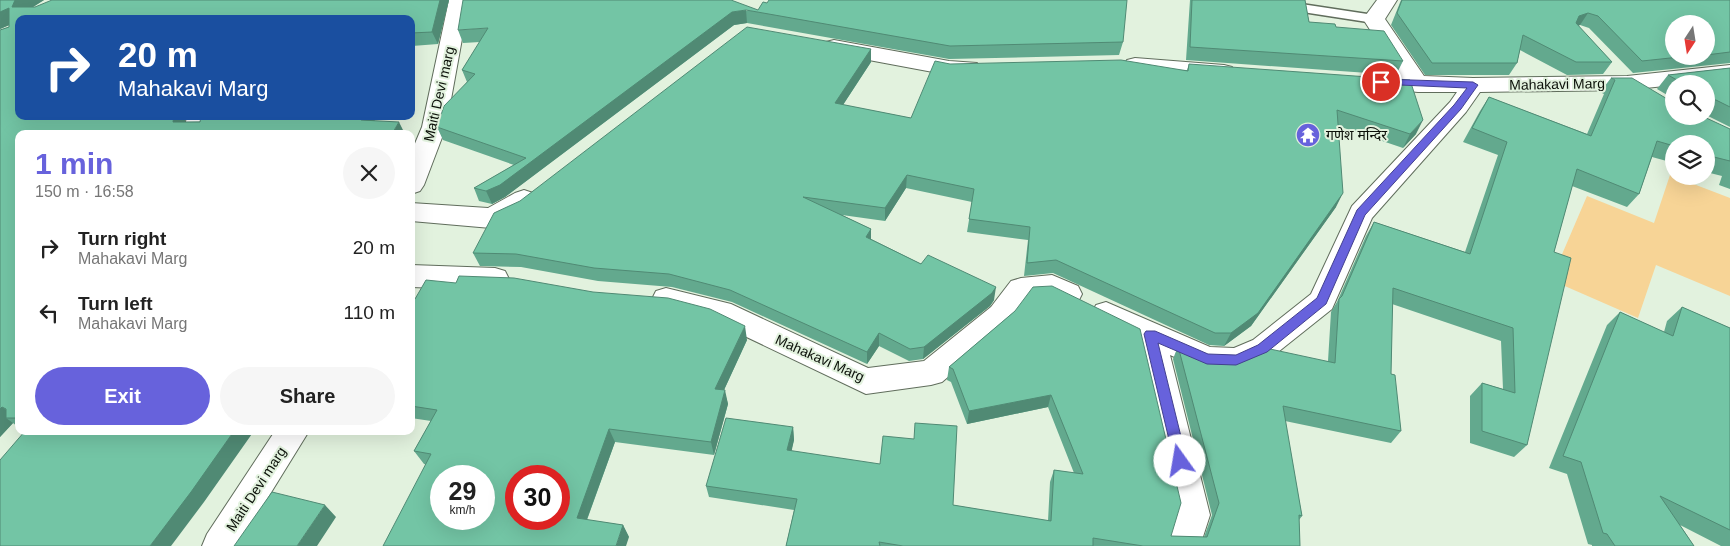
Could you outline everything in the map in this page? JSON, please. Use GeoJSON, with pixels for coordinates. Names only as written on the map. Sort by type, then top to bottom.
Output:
{"type":"FeatureCollection","features":[{"type":"Feature","properties":{"kind":"street","name":"Maiti Devi marg"},"geometry":{"type":"LineString","coordinates":[[415,175],[434,127],[459,0]]}},
{"type":"Feature","properties":{"kind":"street"},"geometry":{"type":"LineString","coordinates":[[1387,0],[1374,19],[1418,85]]}},
{"type":"Feature","properties":{"kind":"street"},"geometry":{"type":"LineString","coordinates":[[814,44],[949,68],[989,67]]}},
{"type":"Feature","properties":{"kind":"street"},"geometry":{"type":"LineString","coordinates":[[1607,62],[1627,84],[1653,99]]}},
{"type":"Feature","properties":{"kind":"street"},"geometry":{"type":"LineString","coordinates":[[1118,64],[1241,73]]}},
{"type":"Feature","properties":{"kind":"street","name":"Mahakavi Marg"},"geometry":{"type":"LineString","coordinates":[[1353,80],[1418,85],[1627,84],[1730,72]]}},
{"type":"Feature","properties":{"kind":"street","name":"Mahakavi Marg"},"geometry":{"type":"LineString","coordinates":[[644,298],[672,300],[721,312],[866,381],[931,373],[1000,315],[1021,289],[1052,286],[1150,334],[1207,359],[1236,360],[1263,348],[1322,301],[1360,213],[1458,107],[1473,85]]}},
{"type":"Feature","properties":{"kind":"street"},"geometry":{"type":"LineString","coordinates":[[415,212],[491,218],[515,206],[538,188]]}},
{"type":"Feature","properties":{"kind":"street"},"geometry":{"type":"LineString","coordinates":[[415,276],[521,280]]}},
{"type":"Feature","properties":{"kind":"street"},"geometry":{"type":"LineString","coordinates":[[1150,334],[1193,515],[1183,546]]}},
{"type":"Feature","properties":{"kind":"street","name":"Maiti Devi marg"},"geometry":{"type":"LineString","coordinates":[[219,546],[290,435]]}},
{"type":"Feature","properties":{"kind":"lane"},"geometry":{"type":"LineString","coordinates":[[1251,0],[1374,19]]}},
{"type":"Feature","properties":{"kind":"shaded area"},"geometry":{"type":"Polygon","coordinates":[[[1667,185],[1696,185],[1730,198],[1730,296],[1656,265],[1638,318],[1551,280],[1587,196],[1654,223],[1667,185]]]}},
{"type":"Feature","properties":{"kind":"building"},"geometry":{"type":"Polygon","coordinates":[[[0,0],[15,0],[12,7],[35,7],[52,0],[440,0],[432,32],[415,33],[415,15],[15,15],[15,120],[173,120],[173,122],[200,122],[200,120],[361,120],[399,122],[394,130],[15,130],[15,418],[6,418],[6,409],[2,407],[0,409],[0,30],[9,27],[9,8],[0,12],[0,0]]]}},
{"type":"Feature","properties":{"kind":"building"},"geometry":{"type":"Polygon","coordinates":[[[463,0],[731,0],[758,10],[763,2],[767,3],[769,0],[1127,0],[1123,42],[950,46],[746,10],[732,12],[500,185],[486,191],[474,188],[526,158],[437,127],[444,106],[475,74],[462,70],[488,28],[458,30],[463,0]]]}},
{"type":"Feature","properties":{"kind":"building"},"geometry":{"type":"Polygon","coordinates":[[[1192,0],[1305,0],[1309,22],[1335,24],[1336,27],[1384,31],[1403,61],[1190,47],[1192,0]]]}},
{"type":"Feature","properties":{"kind":"building"},"geometry":{"type":"Polygon","coordinates":[[[1402,0],[1730,0],[1730,52],[1715,54],[1715,15],[1665,15],[1665,59],[1642,61],[1598,16],[1588,13],[1579,16],[1576,23],[1612,62],[1576,62],[1523,35],[1517,63],[1432,63],[1397,13],[1402,0]]]}},
{"type":"Feature","properties":{"kind":"building"},"geometry":{"type":"Polygon","coordinates":[[[747,27],[871,49],[835,103],[911,118],[935,61],[950,64],[1121,60],[1188,71],[1189,64],[1410,80],[1423,120],[1410,134],[1337,110],[1343,193],[1258,313],[1231,333],[1215,333],[1056,260],[1027,263],[1030,227],[969,219],[974,189],[907,175],[885,208],[803,197],[871,229],[866,237],[921,264],[928,255],[996,287],[992,293],[924,347],[910,349],[879,333],[867,352],[730,290],[669,274],[594,268],[516,254],[473,253],[494,213],[520,201],[747,27]]]}},
{"type":"Feature","properties":{"kind":"building"},"geometry":{"type":"Polygon","coordinates":[[[1730,68],[1730,107],[1715,100],[1715,75],[1668,75],[1730,68]]]}},
{"type":"Feature","properties":{"kind":"building"},"geometry":{"type":"Polygon","coordinates":[[[1611,78],[1632,78],[1665,98],[1665,125],[1715,125],[1715,122],[1730,129],[1730,161],[1715,157],[1715,135],[1665,135],[1665,143],[1657,141],[1639,194],[1577,169],[1554,252],[1571,258],[1527,445],[1482,431],[1482,383],[1515,393],[1513,328],[1393,288],[1391,374],[1395,375],[1401,431],[1283,406],[1302,516],[1299,515],[1300,546],[1143,546],[1093,538],[1093,546],[903,546],[879,542],[880,546],[786,546],[797,499],[706,486],[726,418],[793,427],[787,450],[880,464],[883,436],[914,439],[915,423],[957,426],[953,505],[1051,521],[1054,470],[1083,474],[1051,395],[969,411],[953,369],[949,367],[1015,311],[1033,287],[1052,286],[1140,329],[1181,503],[1171,536],[1207,537],[1219,503],[1178,346],[1213,360],[1244,361],[1270,349],[1335,363],[1339,299],[1374,222],[1470,254],[1507,142],[1472,128],[1489,97],[1591,136],[1615,80],[1611,78]]]}},
{"type":"Feature","properties":{"kind":"building"},"geometry":{"type":"Polygon","coordinates":[[[459,276],[514,278],[593,292],[668,298],[710,309],[745,326],[715,389],[725,390],[711,442],[609,429],[577,518],[623,525],[616,546],[383,546],[431,454],[414,451],[437,410],[415,407],[415,299],[426,280],[456,283],[459,276]]]}},
{"type":"Feature","properties":{"kind":"building"},"geometry":{"type":"Polygon","coordinates":[[[1682,307],[1730,328],[1730,530],[1660,496],[1694,546],[1615,546],[1607,534],[1603,533],[1581,462],[1563,456],[1620,312],[1673,336],[1682,307]]]}},
{"type":"Feature","properties":{"kind":"building"},"geometry":{"type":"Polygon","coordinates":[[[22,435],[231,435],[150,546],[0,546],[0,460],[22,435]]]}},
{"type":"Feature","properties":{"kind":"building"},"geometry":{"type":"Polygon","coordinates":[[[272,492],[325,505],[297,546],[234,546],[272,492]]]}},
{"type":"Feature","properties":{"kind":"place","name":"गणेश मन्दिर"},"geometry":{"type":"Point","coordinates":[1308,135]}},
{"type":"Feature","properties":{"kind":"route"},"geometry":{"type":"LineString","coordinates":[[1180,461],[1150,334],[1207,359],[1236,360],[1263,348],[1322,301],[1360,213],[1458,107],[1473,85],[1418,85],[1381,82]]}}]}
